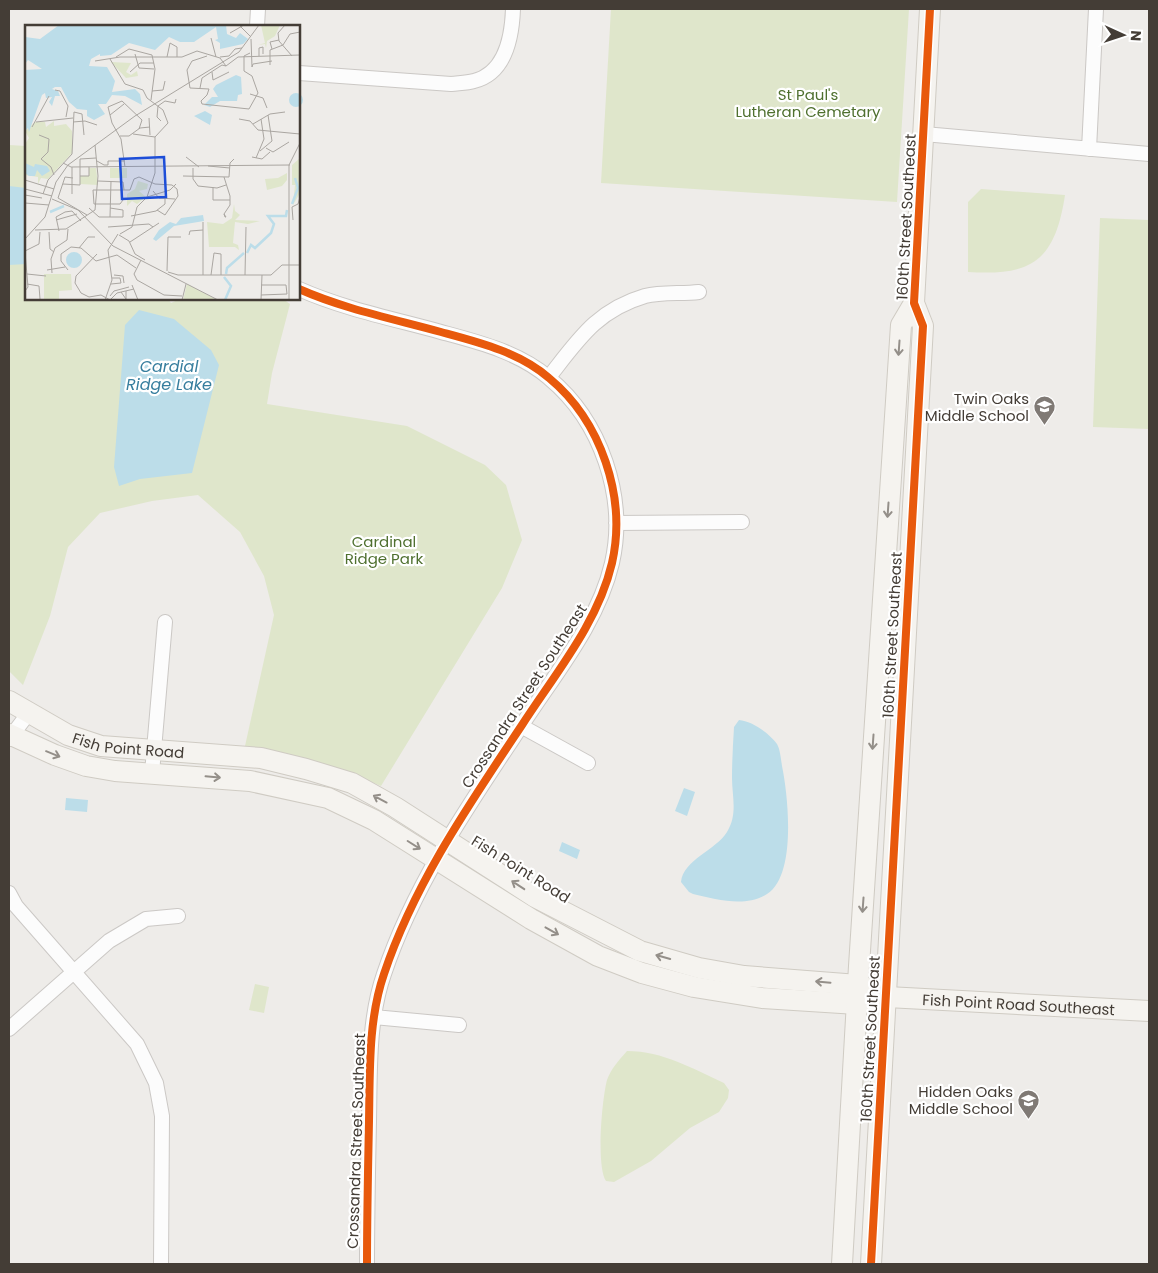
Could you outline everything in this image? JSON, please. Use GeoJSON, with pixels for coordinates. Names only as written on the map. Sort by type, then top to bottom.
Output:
{"type":"FeatureCollection","features":[{"type":"Feature","properties":{"kind":"street"},"geometry":{"type":"LineString","coordinates":[[257,25],[258,9]]}},
{"type":"Feature","properties":{"kind":"street"},"geometry":{"type":"LineString","coordinates":[[300,73],[451,84],[475,81],[495,71],[504,55],[512,35],[513,9]]}},
{"type":"Feature","properties":{"kind":"street","name":"160th Street Southeast"},"geometry":{"type":"LineString","coordinates":[[871,1264],[923,326],[914,303],[930,9]]}},
{"type":"Feature","properties":{"kind":"street"},"geometry":{"type":"LineString","coordinates":[[1089,148],[1096,9]]}},
{"type":"Feature","properties":{"kind":"street"},"geometry":{"type":"LineString","coordinates":[[924,134],[1149,154]]}},
{"type":"Feature","properties":{"kind":"street","name":"Crossandra Street Southeast"},"geometry":{"type":"LineString","coordinates":[[300,290],[362,310],[478,342],[520,358],[549,378],[576,406],[598,441],[610,473],[616,523],[612,562],[599,604],[569,655],[448,840],[404,920],[383,977],[374,1018],[370,1078],[367,1264]]}},
{"type":"Feature","properties":{"kind":"street"},"geometry":{"type":"LineString","coordinates":[[549,378],[575,343],[604,314],[646,296],[699,292]]}},
{"type":"Feature","properties":{"kind":"street","name":"160th Street Southeast"},"geometry":{"type":"LineString","coordinates":[[842,1264],[857,995],[901,325],[914,303]]}},
{"type":"Feature","properties":{"kind":"street"},"geometry":{"type":"LineString","coordinates":[[616,523],[742,522]]}},
{"type":"Feature","properties":{"kind":"street"},"geometry":{"type":"LineString","coordinates":[[152,773],[165,622]]}},
{"type":"Feature","properties":{"kind":"street","name":"Fish Point Road"},"geometry":{"type":"LineString","coordinates":[[9,701],[28,714],[68,735],[101,746],[261,758],[352,783],[448,840],[535,897],[640,950],[699,968],[857,995]]}},
{"type":"Feature","properties":{"kind":"street"},"geometry":{"type":"LineString","coordinates":[[9,736],[28,714]]}},
{"type":"Feature","properties":{"kind":"street"},"geometry":{"type":"LineString","coordinates":[[521,726],[588,762]]}},
{"type":"Feature","properties":{"kind":"street","name":"Fish Point Road"},"geometry":{"type":"LineString","coordinates":[[9,736],[86,766],[250,781],[328,798],[374,820],[531,919],[598,956],[642,973],[694,987],[762,998],[857,995],[887,997]]}},
{"type":"Feature","properties":{"kind":"street"},"geometry":{"type":"LineString","coordinates":[[9,893],[16,906],[73,974],[137,1044],[156,1083],[162,1116],[161,1264]]}},
{"type":"Feature","properties":{"kind":"street"},"geometry":{"type":"LineString","coordinates":[[9,1029],[109,941],[146,919],[178,916]]}},
{"type":"Feature","properties":{"kind":"street","name":"Fish Point Road Southeast"},"geometry":{"type":"LineString","coordinates":[[887,997],[1149,1011]]}},
{"type":"Feature","properties":{"kind":"street"},"geometry":{"type":"LineString","coordinates":[[374,1018],[459,1025]]}},
{"type":"Feature","properties":{"kind":"green space","name":"St Paul's Lutheran Cemetary"},"geometry":{"type":"Polygon","coordinates":[[[611,9],[909,9],[897,202],[601,183],[611,9]]]}},
{"type":"Feature","properties":{"kind":"green space","name":"Cardinal Ridge Park"},"geometry":{"type":"Polygon","coordinates":[[[9,145],[25,146],[25,300],[169,300],[171,303],[178,300],[284,300],[290,304],[272,373],[267,404],[407,426],[485,465],[506,485],[522,540],[502,588],[381,786],[340,769],[245,746],[274,615],[264,576],[240,532],[198,495],[152,501],[100,513],[68,547],[50,616],[23,685],[9,671],[9,145]]]}},
{"type":"Feature","properties":{"kind":"green space"},"geometry":{"type":"Polygon","coordinates":[[[981,189],[1065,195],[1055,235],[1047,249],[1037,260],[1024,267],[1009,271],[990,273],[968,272],[968,202],[981,189]]]}},
{"type":"Feature","properties":{"kind":"green space"},"geometry":{"type":"Polygon","coordinates":[[[1100,218],[1149,220],[1149,429],[1093,427],[1100,218]]]}},
{"type":"Feature","properties":{"kind":"green space"},"geometry":{"type":"Polygon","coordinates":[[[255,984],[269,987],[264,1013],[249,1010],[255,984]]]}},
{"type":"Feature","properties":{"kind":"green space"},"geometry":{"type":"Polygon","coordinates":[[[627,1051],[665,1057],[701,1072],[724,1083],[729,1090],[728,1098],[719,1112],[690,1128],[651,1161],[614,1182],[606,1181],[601,1162],[602,1116],[605,1089],[611,1072],[627,1051]]]}},
{"type":"Feature","properties":{"kind":"water"},"geometry":{"type":"Polygon","coordinates":[[[9,186],[25,188],[25,264],[9,265],[9,186]]]}},
{"type":"Feature","properties":{"kind":"water","name":"Cardial Ridge Lake"},"geometry":{"type":"Polygon","coordinates":[[[139,310],[174,319],[211,350],[219,365],[192,473],[140,479],[119,486],[114,467],[125,325],[139,310]]]}},
{"type":"Feature","properties":{"kind":"water"},"geometry":{"type":"Polygon","coordinates":[[[739,720],[760,728],[778,746],[788,814],[787,853],[777,884],[767,894],[749,901],[721,900],[693,894],[681,882],[687,867],[722,838],[730,825],[734,805],[732,759],[734,727],[739,720]]]}},
{"type":"Feature","properties":{"kind":"water"},"geometry":{"type":"Polygon","coordinates":[[[684,788],[695,792],[687,816],[675,811],[684,788]]]}},
{"type":"Feature","properties":{"kind":"water"},"geometry":{"type":"Polygon","coordinates":[[[66,798],[88,800],[87,812],[65,810],[66,798]]]}},
{"type":"Feature","properties":{"kind":"water"},"geometry":{"type":"Polygon","coordinates":[[[562,842],[580,850],[577,859],[559,851],[562,842]]]}},
{"type":"Feature","properties":{"kind":"cycle path"},"geometry":{"type":"LineString","coordinates":[[871,1264],[923,326],[914,303],[930,9]]}},
{"type":"Feature","properties":{"kind":"cycle path"},"geometry":{"type":"LineString","coordinates":[[300,289],[351,308],[484,344],[525,361],[537,369],[567,396],[583,416],[596,438],[606,462],[616,512],[616,538],[612,563],[597,606],[574,647],[463,814],[427,876],[396,941],[384,974],[372,1028],[367,1264]]}},
{"type":"Feature","properties":{"kind":"place","name":"Twin Oaks Middle School"},"geometry":{"type":"Point","coordinates":[1045,426]}},
{"type":"Feature","properties":{"kind":"place","name":"Hidden Oaks Middle School"},"geometry":{"type":"Point","coordinates":[1029,1119]}}]}
